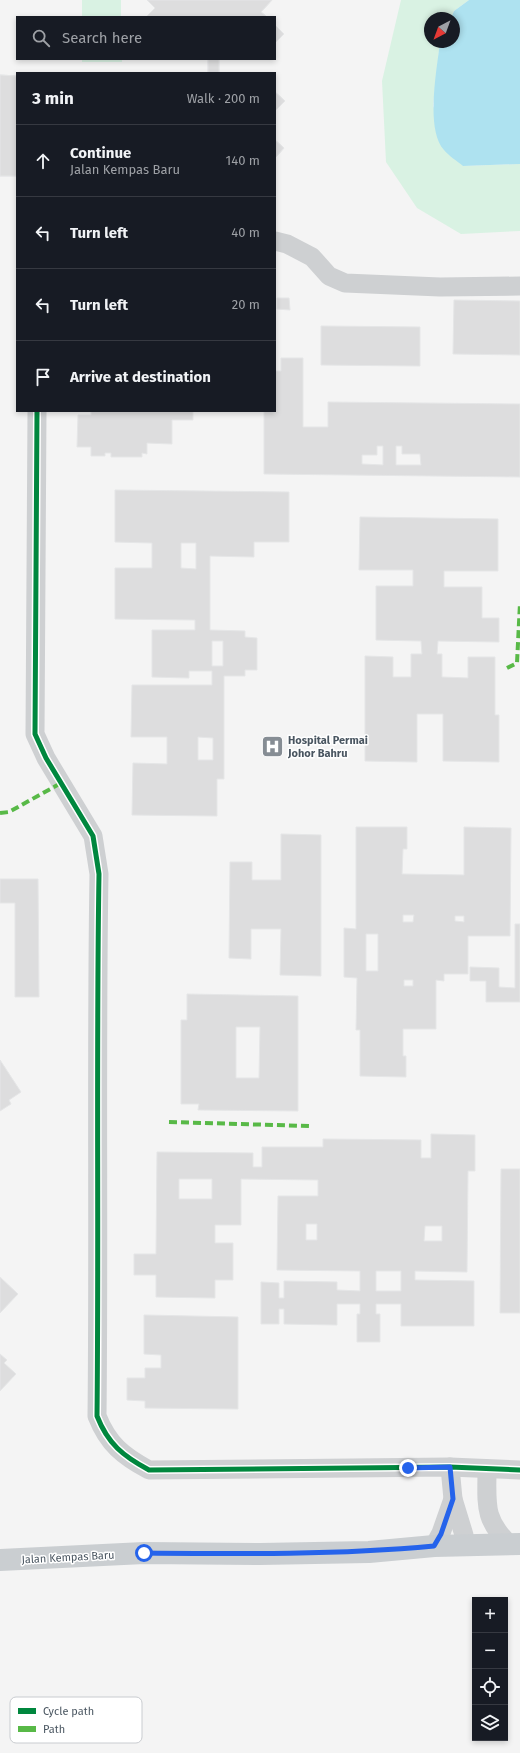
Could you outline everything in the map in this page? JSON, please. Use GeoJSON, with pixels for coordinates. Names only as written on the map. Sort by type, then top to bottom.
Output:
{"type":"FeatureCollection","features":[{"type":"Feature","properties":{"kind":"main road","name":"Jalan Kempas Baru"},"geometry":{"type":"LineString","coordinates":[[0,1560],[144,1553],[260,1554],[370,1552],[434,1546],[515,1545]]}},
{"type":"Feature","properties":{"kind":"street"},"geometry":{"type":"LineString","coordinates":[[276,241],[287,244],[312,256],[329,276],[345,283],[440,286],[520,286]]}},
{"type":"Feature","properties":{"kind":"street"},"geometry":{"type":"LineString","coordinates":[[37,412],[35,734],[46,758],[93,836],[99,874],[97,1416],[104,1432],[116,1448],[128,1458],[149,1470],[450,1467],[520,1470]]}},
{"type":"Feature","properties":{"kind":"street"},"geometry":{"type":"LineString","coordinates":[[450,1467],[453,1499],[464,1535],[469,1545]]}},
{"type":"Feature","properties":{"kind":"street"},"geometry":{"type":"LineString","coordinates":[[469,1545],[482,1518],[487,1469]]}},
{"type":"Feature","properties":{"kind":"street"},"geometry":{"type":"LineString","coordinates":[[434,1546],[441,1534],[453,1499]]}},
{"type":"Feature","properties":{"kind":"street"},"geometry":{"type":"LineString","coordinates":[[485,1500],[492,1523],[497,1532],[515,1545]]}},
{"type":"Feature","properties":{"kind":"green space"},"geometry":{"type":"Polygon","coordinates":[[[82,0],[121,0],[121,16],[82,16],[82,0]]]}},
{"type":"Feature","properties":{"kind":"green space"},"geometry":{"type":"Polygon","coordinates":[[[401,0],[469,0],[454,12],[424,12],[424,48],[439,48],[433,106],[463,166],[520,164],[520,231],[461,234],[417,208],[386,162],[382,81],[401,0]]]}},
{"type":"Feature","properties":{"kind":"green space"},"geometry":{"type":"Polygon","coordinates":[[[82,60],[122,60],[122,62],[82,62],[82,60]]]}},
{"type":"Feature","properties":{"kind":"water"},"geometry":{"type":"Polygon","coordinates":[[[469,0],[520,0],[520,164],[463,166],[444,150],[438,140],[435,128],[434,98],[439,48],[460,48],[460,12],[454,11],[469,0]]]}},
{"type":"Feature","properties":{"kind":"building"},"geometry":{"type":"Polygon","coordinates":[[[147,0],[272,0],[261,12],[266,16],[147,16],[155,8],[147,0]]]}},
{"type":"Feature","properties":{"kind":"building"},"geometry":{"type":"Polygon","coordinates":[[[147,0],[272,0],[261,12],[266,16],[147,16],[155,8],[147,0]]]}},
{"type":"Feature","properties":{"kind":"building"},"geometry":{"type":"Polygon","coordinates":[[[276,26],[284,34],[276,42],[276,26]]]}},
{"type":"Feature","properties":{"kind":"building"},"geometry":{"type":"Polygon","coordinates":[[[276,26],[284,34],[276,42],[276,26]]]}},
{"type":"Feature","properties":{"kind":"building"},"geometry":{"type":"Polygon","coordinates":[[[208,60],[219,60],[219,72],[208,72],[208,60]]]}},
{"type":"Feature","properties":{"kind":"building"},"geometry":{"type":"Polygon","coordinates":[[[208,60],[219,60],[219,72],[208,72],[208,60]]]}},
{"type":"Feature","properties":{"kind":"building"},"geometry":{"type":"Polygon","coordinates":[[[0,75],[16,76],[16,176],[0,176],[0,75]],[[2,90],[2,98],[11,98],[11,90],[2,90]]]}},
{"type":"Feature","properties":{"kind":"building"},"geometry":{"type":"Polygon","coordinates":[[[0,75],[16,76],[16,176],[0,176],[0,75]]]}},
{"type":"Feature","properties":{"kind":"building"},"geometry":{"type":"Polygon","coordinates":[[[276,93],[285,101],[276,110],[276,93]]]}},
{"type":"Feature","properties":{"kind":"building"},"geometry":{"type":"Polygon","coordinates":[[[276,93],[285,101],[276,110],[276,93]]]}},
{"type":"Feature","properties":{"kind":"building"},"geometry":{"type":"Polygon","coordinates":[[[276,141],[284,148],[276,157],[276,141]]]}},
{"type":"Feature","properties":{"kind":"building"},"geometry":{"type":"Polygon","coordinates":[[[276,141],[284,148],[276,157],[276,141]]]}},
{"type":"Feature","properties":{"kind":"building"},"geometry":{"type":"Polygon","coordinates":[[[277,298],[289,298],[290,310],[277,309],[277,298]]]}},
{"type":"Feature","properties":{"kind":"building"},"geometry":{"type":"Polygon","coordinates":[[[454,300],[520,301],[520,355],[453,354],[454,300]]]}},
{"type":"Feature","properties":{"kind":"building"},"geometry":{"type":"Polygon","coordinates":[[[321,326],[420,327],[420,366],[321,365],[321,326]]]}},
{"type":"Feature","properties":{"kind":"building"},"geometry":{"type":"Polygon","coordinates":[[[281,358],[303,358],[303,427],[328,427],[328,402],[520,404],[520,477],[264,474],[264,412],[276,412],[276,371],[281,371],[281,358]],[[377,446],[377,455],[362,455],[362,464],[383,465],[383,446],[377,446]],[[396,446],[396,465],[421,465],[420,454],[402,454],[402,446],[396,446]]]}},
{"type":"Feature","properties":{"kind":"building"},"geometry":{"type":"Polygon","coordinates":[[[91,412],[193,412],[193,420],[172,420],[172,444],[147,443],[147,454],[142,453],[142,457],[111,457],[111,453],[105,453],[105,456],[91,456],[91,447],[77,447],[78,415],[91,415],[91,412]]]}},
{"type":"Feature","properties":{"kind":"building"},"geometry":{"type":"Polygon","coordinates":[[[115,490],[289,492],[289,542],[254,542],[254,557],[210,556],[210,630],[245,631],[245,637],[257,638],[257,670],[245,670],[245,676],[224,676],[224,779],[217,779],[217,816],[132,815],[133,763],[167,764],[167,737],[131,737],[132,685],[212,685],[212,671],[189,671],[189,678],[152,677],[152,630],[195,630],[195,620],[115,619],[115,568],[152,568],[152,543],[115,542],[115,490]],[[181,543],[181,568],[196,569],[196,543],[181,543]],[[212,641],[212,666],[223,666],[223,641],[212,641]],[[198,737],[198,760],[213,760],[213,738],[198,737]]]}},
{"type":"Feature","properties":{"kind":"building"},"geometry":{"type":"Polygon","coordinates":[[[360,517],[498,519],[498,571],[444,571],[444,587],[482,587],[482,618],[499,618],[499,642],[438,641],[437,654],[442,654],[442,677],[468,678],[468,657],[495,657],[495,715],[499,715],[499,762],[443,761],[443,714],[417,714],[417,762],[365,761],[365,656],[393,657],[393,677],[411,677],[411,654],[422,654],[421,641],[376,640],[376,586],[413,586],[413,570],[359,570],[360,517]]]}},
{"type":"Feature","properties":{"kind":"building"},"geometry":{"type":"Polygon","coordinates":[[[356,827],[407,827],[407,849],[403,849],[402,874],[464,875],[464,827],[511,828],[510,936],[468,936],[468,974],[444,974],[444,981],[436,980],[436,1029],[403,1029],[403,1056],[406,1056],[406,1077],[360,1076],[360,1030],[356,1030],[357,978],[344,977],[344,928],[356,929],[356,827]],[[403,915],[403,922],[413,922],[414,915],[403,915]],[[455,916],[455,921],[464,922],[464,916],[455,916]],[[366,934],[366,971],[378,971],[378,934],[366,934]],[[404,980],[404,986],[413,986],[413,980],[404,980]]]}},
{"type":"Feature","properties":{"kind":"building"},"geometry":{"type":"Polygon","coordinates":[[[281,834],[321,835],[321,976],[280,975],[281,929],[251,929],[251,959],[229,958],[230,862],[252,862],[252,880],[281,880],[281,834]]]}},
{"type":"Feature","properties":{"kind":"building"},"geometry":{"type":"Polygon","coordinates":[[[0,879],[38,879],[39,997],[15,997],[15,903],[0,903],[0,879]]]}},
{"type":"Feature","properties":{"kind":"building"},"geometry":{"type":"Polygon","coordinates":[[[515,924],[520,924],[520,1002],[486,1002],[486,981],[470,981],[470,967],[499,968],[499,987],[515,988],[515,924]]]}},
{"type":"Feature","properties":{"kind":"building"},"geometry":{"type":"Polygon","coordinates":[[[187,994],[298,996],[298,1111],[198,1110],[199,1104],[181,1104],[181,1020],[187,1020],[187,994]],[[236,1027],[236,1078],[259,1078],[260,1027],[236,1027]]]}},
{"type":"Feature","properties":{"kind":"building"},"geometry":{"type":"Polygon","coordinates":[[[0,1060],[21,1092],[9,1100],[11,1104],[0,1111],[0,1060]]]}},
{"type":"Feature","properties":{"kind":"building"},"geometry":{"type":"Polygon","coordinates":[[[431,1134],[475,1135],[475,1171],[468,1171],[467,1272],[415,1271],[415,1280],[474,1281],[474,1326],[401,1326],[401,1304],[376,1304],[376,1314],[380,1314],[380,1342],[357,1342],[357,1314],[360,1314],[360,1304],[337,1304],[337,1325],[284,1324],[284,1309],[279,1309],[279,1324],[261,1324],[261,1282],[279,1283],[279,1298],[284,1298],[284,1281],[337,1282],[337,1290],[360,1291],[360,1271],[277,1270],[278,1196],[318,1196],[318,1180],[241,1179],[241,1225],[215,1225],[215,1243],[233,1243],[233,1280],[215,1280],[215,1298],[156,1297],[156,1275],[134,1275],[134,1254],[156,1254],[157,1152],[253,1153],[253,1167],[262,1167],[262,1147],[323,1147],[323,1139],[421,1140],[421,1158],[431,1158],[431,1134]],[[179,1179],[179,1199],[212,1199],[212,1179],[179,1179]],[[306,1224],[306,1240],[317,1240],[317,1224],[306,1224]],[[425,1226],[424,1241],[442,1241],[442,1226],[425,1226]],[[376,1271],[376,1291],[401,1291],[401,1271],[376,1271]]]}},
{"type":"Feature","properties":{"kind":"building"},"geometry":{"type":"Polygon","coordinates":[[[501,1169],[520,1169],[520,1313],[500,1313],[501,1169]]]}},
{"type":"Feature","properties":{"kind":"building"},"geometry":{"type":"Polygon","coordinates":[[[0,1277],[18,1294],[0,1313],[0,1277]]]}},
{"type":"Feature","properties":{"kind":"building"},"geometry":{"type":"Polygon","coordinates":[[[144,1315],[238,1317],[238,1409],[145,1408],[145,1401],[127,1400],[127,1378],[145,1378],[145,1368],[161,1368],[161,1355],[144,1354],[144,1315]]]}},
{"type":"Feature","properties":{"kind":"building"},"geometry":{"type":"Polygon","coordinates":[[[0,1354],[7,1360],[4,1363],[16,1374],[0,1391],[0,1354]]]}},
{"type":"Feature","properties":{"kind":"marked path"},"geometry":{"type":"LineString","coordinates":[[507,668],[517,663],[520,603]]}},
{"type":"Feature","properties":{"kind":"marked path"},"geometry":{"type":"LineString","coordinates":[[0,813],[9,812],[61,783]]}},
{"type":"Feature","properties":{"kind":"marked path"},"geometry":{"type":"LineString","coordinates":[[169,1122],[310,1126]]}},
{"type":"Feature","properties":{"kind":"cycle path"},"geometry":{"type":"LineString","coordinates":[[37,412],[35,734],[46,758],[93,836],[99,874],[97,1416],[101,1426],[111,1442],[117,1448],[131,1460],[149,1470],[450,1467],[520,1470]]}},
{"type":"Feature","properties":{"kind":"place","name":"Hospital Permai Johor Bahru"},"geometry":{"type":"Point","coordinates":[272,746]}},
{"type":"Feature","properties":{"kind":"route"},"geometry":{"type":"LineString","coordinates":[[144,1553],[260,1554],[370,1552],[434,1546],[441,1534],[453,1499],[450,1467],[408,1468]]}}]}
